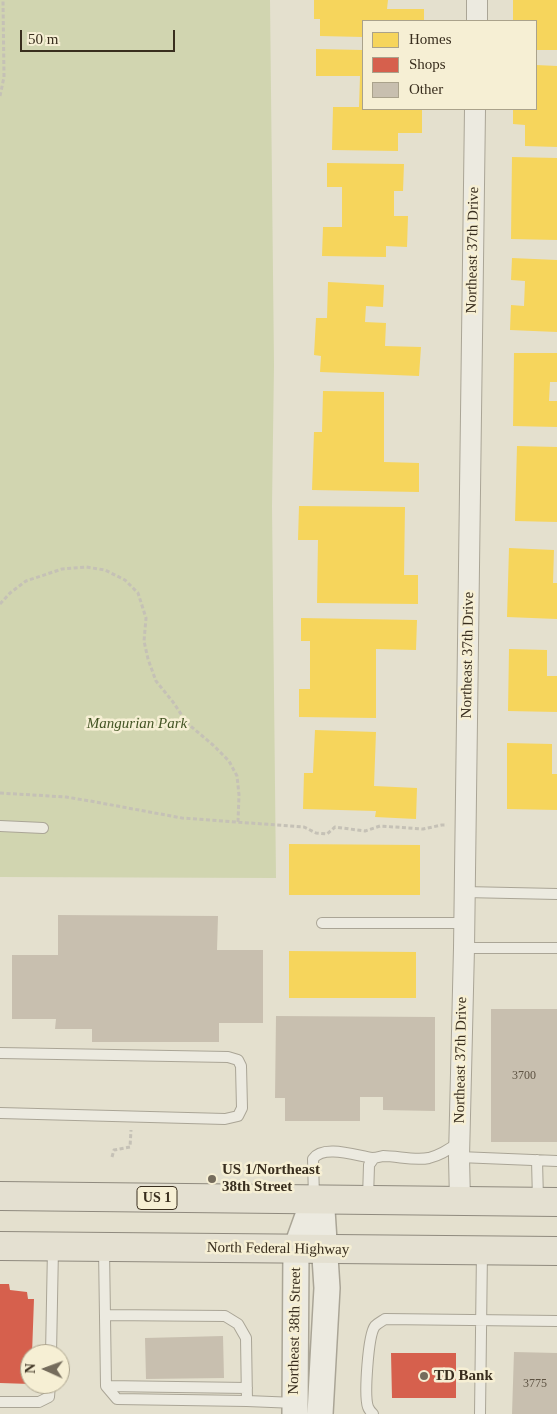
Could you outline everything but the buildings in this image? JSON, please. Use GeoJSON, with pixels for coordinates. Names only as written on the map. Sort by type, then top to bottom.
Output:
{"type":"FeatureCollection","features":[{"type":"Feature","properties":{"kind":"main road","name":"US 1"},"geometry":{"type":"LineString","coordinates":[[0,1196],[548,1202]]}},
{"type":"Feature","properties":{"kind":"main road","name":"North Federal Highway"},"geometry":{"type":"LineString","coordinates":[[0,1246],[557,1251]]}},
{"type":"Feature","properties":{"kind":"street"},"geometry":{"type":"LineString","coordinates":[[477,0],[477,20]]}},
{"type":"Feature","properties":{"kind":"street","name":"Northeast 37th Drive"},"geometry":{"type":"LineString","coordinates":[[460,1201],[475,110]]}},
{"type":"Feature","properties":{"kind":"street","name":"Northeast 38th Street"},"geometry":{"type":"LineString","coordinates":[[308,1407],[296,1249],[314,1199]]}},
{"type":"Feature","properties":{"kind":"street","name":"Northeast 38th Street"},"geometry":{"type":"LineString","coordinates":[[308,1407],[327,1288],[322,1210],[314,1199]]}},
{"type":"Feature","properties":{"kind":"lane"},"geometry":{"type":"LineString","coordinates":[[0,826],[43,828]]}},
{"type":"Feature","properties":{"kind":"lane"},"geometry":{"type":"LineString","coordinates":[[464,892],[557,894]]}},
{"type":"Feature","properties":{"kind":"lane"},"geometry":{"type":"LineString","coordinates":[[322,923],[464,923]]}},
{"type":"Feature","properties":{"kind":"lane"},"geometry":{"type":"LineString","coordinates":[[464,948],[557,948]]}},
{"type":"Feature","properties":{"kind":"lane"},"geometry":{"type":"LineString","coordinates":[[0,1054],[228,1057],[238,1060],[241,1066],[242,1108],[238,1116],[225,1119],[0,1113]]}},
{"type":"Feature","properties":{"kind":"lane"},"geometry":{"type":"LineString","coordinates":[[314,1199],[313,1159],[316,1155],[331,1151],[374,1158],[382,1156],[417,1159],[430,1158],[447,1151],[460,1149],[557,1161]]}},
{"type":"Feature","properties":{"kind":"lane"},"geometry":{"type":"LineString","coordinates":[[368,1200],[369,1165],[374,1158]]}},
{"type":"Feature","properties":{"kind":"lane"},"geometry":{"type":"LineString","coordinates":[[537,1160],[548,1202]]}},
{"type":"Feature","properties":{"kind":"lane"},"geometry":{"type":"LineString","coordinates":[[51,1344],[53,1246]]}},
{"type":"Feature","properties":{"kind":"lane"},"geometry":{"type":"LineString","coordinates":[[104,1248],[106,1386],[117,1399],[247,1401],[308,1407]]}},
{"type":"Feature","properties":{"kind":"lane"},"geometry":{"type":"LineString","coordinates":[[480,1414],[482,1250]]}},
{"type":"Feature","properties":{"kind":"lane"},"geometry":{"type":"LineString","coordinates":[[105,1315],[225,1316],[238,1324],[246,1338],[247,1401]]}},
{"type":"Feature","properties":{"kind":"lane"},"geometry":{"type":"LineString","coordinates":[[373,1414],[368,1407],[366,1394],[368,1360],[371,1337],[375,1327],[385,1319],[557,1320]]}},
{"type":"Feature","properties":{"kind":"lane"},"geometry":{"type":"LineString","coordinates":[[106,1386],[247,1388]]}},
{"type":"Feature","properties":{"kind":"lane"},"geometry":{"type":"LineString","coordinates":[[0,1402],[39,1402],[49,1398],[49,1394]]}},
{"type":"Feature","properties":{"kind":"path"},"geometry":{"type":"LineString","coordinates":[[0,96],[4,77],[3,0]]}},
{"type":"Feature","properties":{"kind":"path"},"geometry":{"type":"LineString","coordinates":[[0,604],[10,593],[26,581],[62,569],[86,567],[105,570],[125,580],[138,593],[146,618],[144,641],[156,681],[187,723],[230,761],[237,776],[239,795],[238,822]]}},
{"type":"Feature","properties":{"kind":"path"},"geometry":{"type":"LineString","coordinates":[[0,793],[74,798],[182,818],[304,828],[327,834],[335,827],[365,830],[380,826],[423,830],[442,825],[465,827]]}},
{"type":"Feature","properties":{"kind":"path"},"geometry":{"type":"LineString","coordinates":[[112,1157],[114,1150],[130,1148],[131,1128]]}},
{"type":"Feature","properties":{"kind":"green space","name":"Mangurian Park"},"geometry":{"type":"Polygon","coordinates":[[[0,0],[270,0],[274,365],[272,506],[276,878],[0,877],[0,0]]]}},
{"type":"Feature","properties":{"kind":"place","name":"US 1/Northeast 38th Street"},"geometry":{"type":"Point","coordinates":[212,1179]}},
{"type":"Feature","properties":{"kind":"place","name":"TD Bank"},"geometry":{"type":"Point","coordinates":[424,1376]}}]}
